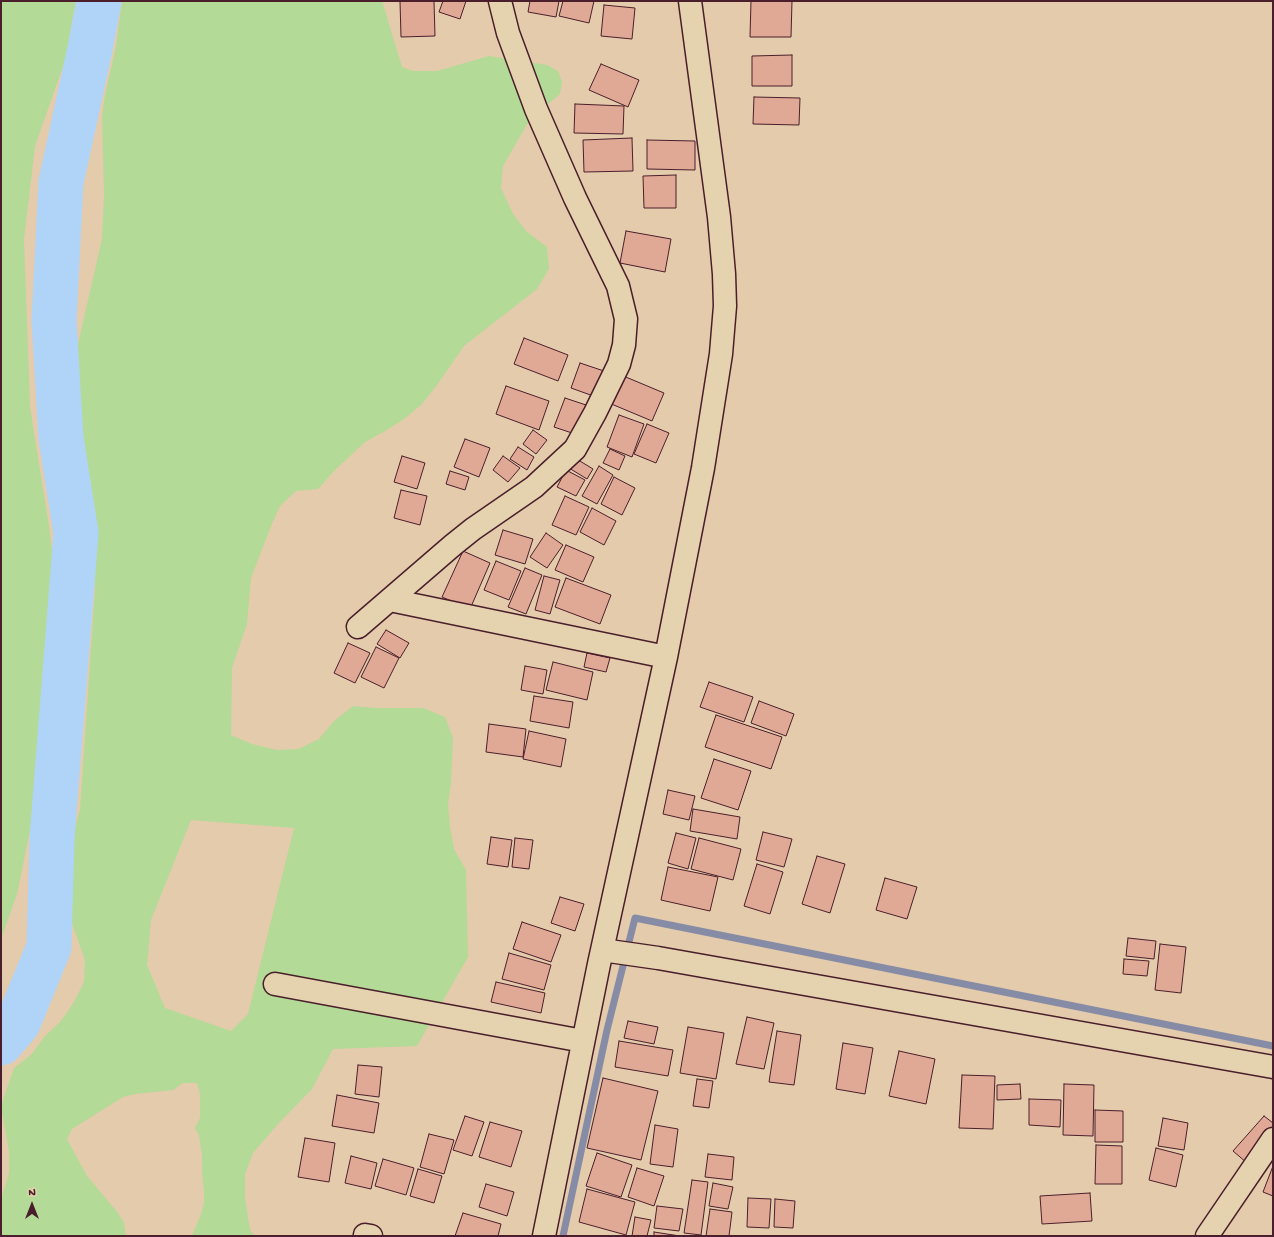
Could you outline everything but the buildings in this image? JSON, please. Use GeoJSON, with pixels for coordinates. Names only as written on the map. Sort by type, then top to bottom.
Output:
{"type":"FeatureCollection","features":[{"type":"Feature","properties":{"kind":"street"},"geometry":{"type":"LineString","coordinates":[[358,627],[453,545],[479,524],[534,486],[575,449],[595,413],[619,364],[624,345],[626,319],[618,286],[575,198],[536,109],[508,33],[500,1]]}},
{"type":"Feature","properties":{"kind":"street"},"geometry":{"type":"LineString","coordinates":[[544,1236],[583,1041],[608,950],[703,468],[721,354],[725,306],[719,217],[690,1]]}},
{"type":"Feature","properties":{"kind":"street"},"geometry":{"type":"LineString","coordinates":[[390,600],[666,657]]}},
{"type":"Feature","properties":{"kind":"street"},"geometry":{"type":"LineString","coordinates":[[608,950],[1273,1067]]}},
{"type":"Feature","properties":{"kind":"street"},"geometry":{"type":"LineString","coordinates":[[275,984],[583,1041]]}},
{"type":"Feature","properties":{"kind":"street"},"geometry":{"type":"LineString","coordinates":[[1207,1236],[1273,1139]]}},
{"type":"Feature","properties":{"kind":"green space"},"geometry":{"type":"Polygon","coordinates":[[[1,1],[76,1],[66,58],[35,146],[24,239],[30,407],[49,526],[56,583],[45,672],[40,782],[17,894],[1,939],[1,1]]]}},
{"type":"Feature","properties":{"kind":"green space"},"geometry":{"type":"Polygon","coordinates":[[[122,1],[382,1],[402,67],[413,71],[437,71],[489,56],[547,65],[558,71],[562,82],[560,94],[530,119],[503,166],[501,188],[513,214],[527,232],[547,247],[549,269],[537,289],[464,346],[422,404],[404,419],[365,442],[334,471],[318,489],[296,491],[280,506],[251,578],[247,624],[232,668],[231,735],[252,744],[277,750],[299,749],[319,739],[334,721],[353,706],[375,708],[423,708],[445,717],[453,738],[451,783],[448,805],[450,827],[454,849],[466,870],[468,957],[417,1046],[333,1049],[312,1089],[279,1123],[253,1153],[245,1174],[245,1198],[250,1230],[255,1236],[192,1236],[204,1203],[202,1155],[199,1135],[195,1128],[200,1118],[200,1094],[197,1083],[183,1083],[173,1090],[135,1094],[123,1097],[72,1129],[67,1139],[87,1176],[118,1213],[124,1223],[126,1236],[1,1236],[1,1200],[9,1173],[9,1151],[1,1106],[14,1068],[32,1054],[45,1036],[61,1021],[74,1002],[84,982],[85,960],[68,912],[70,888],[68,875],[74,831],[80,810],[95,589],[87,516],[79,414],[74,391],[73,366],[102,239],[104,194],[102,117],[105,95],[116,46],[122,1]],[[191,820],[151,920],[147,965],[165,1008],[231,1031],[248,1014],[294,828],[191,820]]]}},
{"type":"Feature","properties":{"kind":"waterway"},"geometry":{"type":"LineString","coordinates":[[1,1043],[18,1023],[49,947],[52,838],[76,533],[61,438],[54,320],[61,182],[99,1]]}},
{"type":"Feature","properties":{"kind":"waterway"},"geometry":{"type":"LineString","coordinates":[[563,1236],[607,1030],[635,918],[1273,1046]]}}]}
